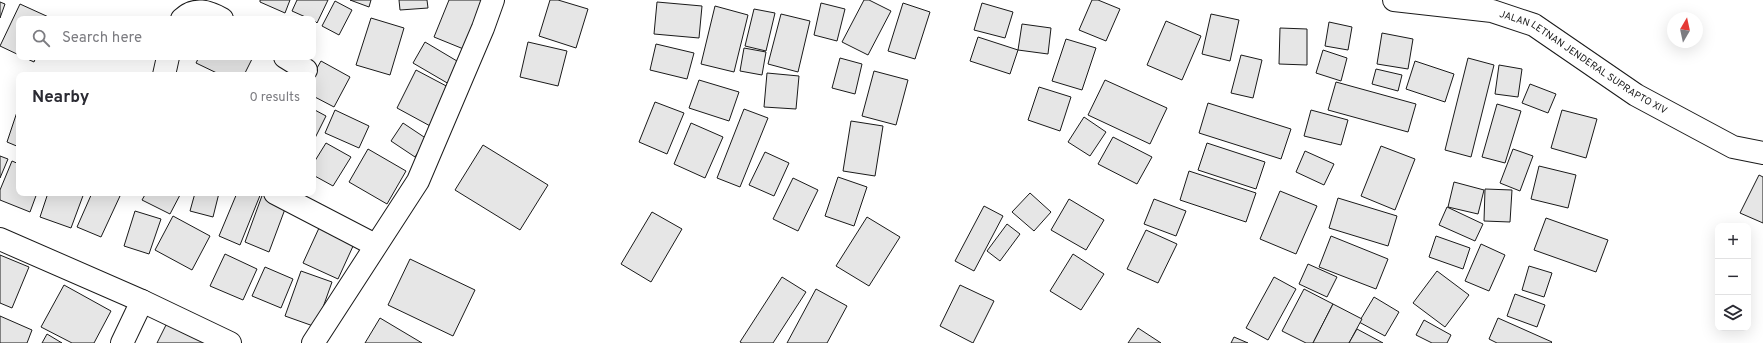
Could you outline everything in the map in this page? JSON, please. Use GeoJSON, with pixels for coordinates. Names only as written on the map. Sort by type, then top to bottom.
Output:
{"type":"FeatureCollection","features":[{"type":"Feature","properties":{"kind":"street"},"geometry":{"type":"LineString","coordinates":[[312,343],[375,244],[418,181],[483,28],[493,0]]}},
{"type":"Feature","properties":{"kind":"street","name":"JALAN LETNAN JENDERAL SUPRAPTO XIV"},"geometry":{"type":"LineString","coordinates":[[1394,0],[1492,11],[1534,24],[1636,95],[1733,147],[1763,153]]}},
{"type":"Feature","properties":{"kind":"street"},"geometry":{"type":"LineString","coordinates":[[187,16],[195,11],[211,12],[217,16]]}},
{"type":"Feature","properties":{"kind":"street"},"geometry":{"type":"LineString","coordinates":[[165,72],[167,60]]}},
{"type":"Feature","properties":{"kind":"street"},"geometry":{"type":"LineString","coordinates":[[290,60],[306,70]]}},
{"type":"Feature","properties":{"kind":"street"},"geometry":{"type":"LineString","coordinates":[[281,196],[375,244]]}},
{"type":"Feature","properties":{"kind":"street"},"geometry":{"type":"LineString","coordinates":[[0,239],[142,301],[230,343]]}},
{"type":"Feature","properties":{"kind":"street"},"geometry":{"type":"LineString","coordinates":[[122,343],[142,301]]}},
{"type":"Feature","properties":{"kind":"building"},"geometry":{"type":"Polygon","coordinates":[[[260,0],[290,0],[285,13],[260,2],[260,0]]]}},
{"type":"Feature","properties":{"kind":"building"},"geometry":{"type":"Polygon","coordinates":[[[297,0],[328,0],[317,23],[316,16],[303,16],[292,11],[297,0]]]}},
{"type":"Feature","properties":{"kind":"building"},"geometry":{"type":"Polygon","coordinates":[[[350,0],[371,0],[369,7],[350,0]]]}},
{"type":"Feature","properties":{"kind":"building"},"geometry":{"type":"Polygon","coordinates":[[[399,0],[427,0],[428,8],[400,10],[399,0]]]}},
{"type":"Feature","properties":{"kind":"building"},"geometry":{"type":"Polygon","coordinates":[[[449,0],[487,0],[466,50],[434,37],[449,0]]]}},
{"type":"Feature","properties":{"kind":"building"},"geometry":{"type":"Polygon","coordinates":[[[550,0],[558,0],[588,9],[576,48],[539,36],[550,0]]]}},
{"type":"Feature","properties":{"kind":"building"},"geometry":{"type":"Polygon","coordinates":[[[864,0],[869,0],[891,11],[868,55],[842,42],[864,0]]]}},
{"type":"Feature","properties":{"kind":"building"},"geometry":{"type":"Polygon","coordinates":[[[1092,0],[1098,0],[1120,9],[1106,41],[1079,30],[1092,0]]]}},
{"type":"Feature","properties":{"kind":"building"},"geometry":{"type":"Polygon","coordinates":[[[335,1],[352,10],[339,35],[322,26],[335,1]]]}},
{"type":"Feature","properties":{"kind":"building"},"geometry":{"type":"Polygon","coordinates":[[[0,2],[5,4],[0,18],[0,2]]]}},
{"type":"Feature","properties":{"kind":"building"},"geometry":{"type":"Polygon","coordinates":[[[657,2],[702,6],[699,38],[654,34],[657,2]]]}},
{"type":"Feature","properties":{"kind":"building"},"geometry":{"type":"Polygon","coordinates":[[[821,3],[845,9],[837,41],[814,35],[821,3]]]}},
{"type":"Feature","properties":{"kind":"building"},"geometry":{"type":"Polygon","coordinates":[[[903,3],[930,12],[915,59],[888,51],[903,3]]]}},
{"type":"Feature","properties":{"kind":"building"},"geometry":{"type":"Polygon","coordinates":[[[982,3],[1013,12],[1005,38],[974,30],[982,3]]]}},
{"type":"Feature","properties":{"kind":"building"},"geometry":{"type":"Polygon","coordinates":[[[20,4],[46,16],[16,16],[16,54],[0,46],[20,4]]]}},
{"type":"Feature","properties":{"kind":"building"},"geometry":{"type":"Polygon","coordinates":[[[715,6],[748,15],[734,72],[701,64],[715,6]]]}},
{"type":"Feature","properties":{"kind":"building"},"geometry":{"type":"Polygon","coordinates":[[[754,9],[775,13],[766,51],[745,46],[754,9]]]}},
{"type":"Feature","properties":{"kind":"building"},"geometry":{"type":"Polygon","coordinates":[[[781,14],[810,21],[798,72],[768,64],[781,14]]]}},
{"type":"Feature","properties":{"kind":"building"},"geometry":{"type":"Polygon","coordinates":[[[1211,14],[1239,20],[1230,61],[1202,54],[1211,14]]]}},
{"type":"Feature","properties":{"kind":"building"},"geometry":{"type":"Polygon","coordinates":[[[371,18],[404,28],[390,75],[356,65],[371,18]]]}},
{"type":"Feature","properties":{"kind":"building"},"geometry":{"type":"Polygon","coordinates":[[[1166,21],[1201,36],[1182,80],[1147,65],[1166,21]]]}},
{"type":"Feature","properties":{"kind":"building"},"geometry":{"type":"Polygon","coordinates":[[[1329,22],[1352,27],[1348,50],[1325,46],[1329,22]]]}},
{"type":"Feature","properties":{"kind":"building"},"geometry":{"type":"Polygon","coordinates":[[[1022,24],[1051,28],[1048,54],[1018,50],[1022,24]]]}},
{"type":"Feature","properties":{"kind":"building"},"geometry":{"type":"Polygon","coordinates":[[[1280,28],[1307,29],[1307,65],[1279,64],[1280,28]]]}},
{"type":"Feature","properties":{"kind":"building"},"geometry":{"type":"Polygon","coordinates":[[[1382,33],[1413,39],[1408,69],[1377,64],[1382,33]]]}},
{"type":"Feature","properties":{"kind":"building"},"geometry":{"type":"Polygon","coordinates":[[[978,37],[1018,50],[1010,74],[970,61],[978,37]]]}},
{"type":"Feature","properties":{"kind":"building"},"geometry":{"type":"Polygon","coordinates":[[[1066,39],[1096,48],[1082,90],[1052,81],[1066,39]]]}},
{"type":"Feature","properties":{"kind":"building"},"geometry":{"type":"Polygon","coordinates":[[[425,42],[462,64],[449,84],[413,63],[425,42]]]}},
{"type":"Feature","properties":{"kind":"building"},"geometry":{"type":"Polygon","coordinates":[[[528,42],[567,51],[558,86],[520,77],[528,42]]]}},
{"type":"Feature","properties":{"kind":"building"},"geometry":{"type":"Polygon","coordinates":[[[656,44],[694,53],[687,79],[650,70],[656,44]]]}},
{"type":"Feature","properties":{"kind":"building"},"geometry":{"type":"Polygon","coordinates":[[[744,48],[766,52],[762,75],[740,71],[744,48]]]}},
{"type":"Feature","properties":{"kind":"building"},"geometry":{"type":"Polygon","coordinates":[[[1323,50],[1347,58],[1341,81],[1316,73],[1323,50]]]}},
{"type":"Feature","properties":{"kind":"building"},"geometry":{"type":"Polygon","coordinates":[[[1241,55],[1262,60],[1253,98],[1231,93],[1241,55]]]}},
{"type":"Feature","properties":{"kind":"building"},"geometry":{"type":"Polygon","coordinates":[[[840,58],[862,64],[855,94],[832,88],[840,58]]]}},
{"type":"Feature","properties":{"kind":"building"},"geometry":{"type":"Polygon","coordinates":[[[1468,58],[1494,65],[1471,157],[1445,150],[1468,58]]]}},
{"type":"Feature","properties":{"kind":"building"},"geometry":{"type":"Polygon","coordinates":[[[198,60],[252,60],[246,72],[215,72],[196,63],[198,60]]]}},
{"type":"Feature","properties":{"kind":"building"},"geometry":{"type":"Polygon","coordinates":[[[321,61],[350,77],[334,107],[316,98],[316,72],[315,72],[321,61]]]}},
{"type":"Feature","properties":{"kind":"building"},"geometry":{"type":"Polygon","coordinates":[[[1415,61],[1454,74],[1445,102],[1406,89],[1415,61]]]}},
{"type":"Feature","properties":{"kind":"building"},"geometry":{"type":"Polygon","coordinates":[[[1499,65],[1522,69],[1518,97],[1495,94],[1499,65]]]}},
{"type":"Feature","properties":{"kind":"building"},"geometry":{"type":"Polygon","coordinates":[[[1376,69],[1402,75],[1398,91],[1372,84],[1376,69]]]}},
{"type":"Feature","properties":{"kind":"building"},"geometry":{"type":"Polygon","coordinates":[[[416,70],[452,89],[432,127],[397,108],[416,70]]]}},
{"type":"Feature","properties":{"kind":"building"},"geometry":{"type":"Polygon","coordinates":[[[874,71],[908,80],[896,125],[862,116],[874,71]]]}},
{"type":"Feature","properties":{"kind":"building"},"geometry":{"type":"Polygon","coordinates":[[[767,73],[799,76],[796,109],[764,107],[767,73]]]}},
{"type":"Feature","properties":{"kind":"building"},"geometry":{"type":"Polygon","coordinates":[[[699,80],[739,92],[729,121],[689,108],[699,80]]]}},
{"type":"Feature","properties":{"kind":"building"},"geometry":{"type":"Polygon","coordinates":[[[1105,80],[1167,108],[1150,144],[1088,115],[1105,80]]]}},
{"type":"Feature","properties":{"kind":"building"},"geometry":{"type":"Polygon","coordinates":[[[1336,82],[1416,104],[1408,132],[1328,110],[1336,82]]]}},
{"type":"Feature","properties":{"kind":"building"},"geometry":{"type":"Polygon","coordinates":[[[1530,84],[1556,94],[1548,113],[1522,103],[1530,84]]]}},
{"type":"Feature","properties":{"kind":"building"},"geometry":{"type":"Polygon","coordinates":[[[1039,87],[1071,97],[1060,131],[1028,120],[1039,87]]]}},
{"type":"Feature","properties":{"kind":"building"},"geometry":{"type":"Polygon","coordinates":[[[655,102],[684,113],[667,154],[639,142],[655,102]]]}},
{"type":"Feature","properties":{"kind":"building"},"geometry":{"type":"Polygon","coordinates":[[[1208,103],[1291,129],[1281,159],[1199,133],[1208,103]]]}},
{"type":"Feature","properties":{"kind":"building"},"geometry":{"type":"Polygon","coordinates":[[[1497,104],[1521,111],[1505,163],[1482,157],[1497,104]]]}},
{"type":"Feature","properties":{"kind":"building"},"geometry":{"type":"Polygon","coordinates":[[[744,109],[768,118],[740,187],[717,178],[744,109]]]}},
{"type":"Feature","properties":{"kind":"building"},"geometry":{"type":"Polygon","coordinates":[[[335,110],[369,126],[359,148],[325,133],[335,110]]]}},
{"type":"Feature","properties":{"kind":"building"},"geometry":{"type":"Polygon","coordinates":[[[1311,110],[1348,120],[1341,145],[1304,136],[1311,110]]]}},
{"type":"Feature","properties":{"kind":"building"},"geometry":{"type":"Polygon","coordinates":[[[1562,110],[1597,119],[1586,158],[1551,148],[1562,110]]]}},
{"type":"Feature","properties":{"kind":"building"},"geometry":{"type":"Polygon","coordinates":[[[316,111],[326,116],[316,136],[316,111]]]}},
{"type":"Feature","properties":{"kind":"building"},"geometry":{"type":"Polygon","coordinates":[[[16,115],[16,146],[7,142],[16,115]]]}},
{"type":"Feature","properties":{"kind":"building"},"geometry":{"type":"Polygon","coordinates":[[[1084,117],[1106,132],[1090,156],[1068,142],[1084,117]]]}},
{"type":"Feature","properties":{"kind":"building"},"geometry":{"type":"Polygon","coordinates":[[[851,121],[883,126],[875,176],[843,171],[851,121]]]}},
{"type":"Feature","properties":{"kind":"building"},"geometry":{"type":"Polygon","coordinates":[[[403,123],[427,139],[415,157],[391,141],[403,123]]]}},
{"type":"Feature","properties":{"kind":"building"},"geometry":{"type":"Polygon","coordinates":[[[691,123],[723,137],[705,178],[674,164],[691,123]]]}},
{"type":"Feature","properties":{"kind":"building"},"geometry":{"type":"Polygon","coordinates":[[[1113,137],[1152,157],[1137,184],[1098,164],[1113,137]]]}},
{"type":"Feature","properties":{"kind":"building"},"geometry":{"type":"Polygon","coordinates":[[[326,143],[351,157],[333,186],[316,177],[316,159],[326,143]]]}},
{"type":"Feature","properties":{"kind":"building"},"geometry":{"type":"Polygon","coordinates":[[[1207,143],[1265,162],[1256,189],[1198,170],[1207,143]]]}},
{"type":"Feature","properties":{"kind":"building"},"geometry":{"type":"Polygon","coordinates":[[[483,145],[548,185],[520,230],[455,190],[483,145]]]}},
{"type":"Feature","properties":{"kind":"building"},"geometry":{"type":"Polygon","coordinates":[[[1381,146],[1415,159],[1395,210],[1361,196],[1381,146]]]}},
{"type":"Feature","properties":{"kind":"building"},"geometry":{"type":"Polygon","coordinates":[[[368,149],[406,171],[387,204],[349,182],[368,149]]]}},
{"type":"Feature","properties":{"kind":"building"},"geometry":{"type":"Polygon","coordinates":[[[1513,149],[1533,156],[1520,191],[1500,183],[1513,149]]]}},
{"type":"Feature","properties":{"kind":"building"},"geometry":{"type":"Polygon","coordinates":[[[1305,151],[1334,164],[1324,185],[1296,172],[1305,151]]]}},
{"type":"Feature","properties":{"kind":"building"},"geometry":{"type":"Polygon","coordinates":[[[765,152],[789,163],[774,196],[749,185],[765,152]]]}},
{"type":"Feature","properties":{"kind":"building"},"geometry":{"type":"Polygon","coordinates":[[[0,156],[8,159],[0,178],[0,156]]]}},
{"type":"Feature","properties":{"kind":"building"},"geometry":{"type":"Polygon","coordinates":[[[12,161],[16,163],[16,196],[36,196],[30,212],[0,200],[0,190],[12,161]]]}},
{"type":"Feature","properties":{"kind":"building"},"geometry":{"type":"Polygon","coordinates":[[[1539,166],[1576,175],[1568,208],[1531,199],[1539,166]]]}},
{"type":"Feature","properties":{"kind":"building"},"geometry":{"type":"Polygon","coordinates":[[[1189,171],[1256,193],[1246,222],[1180,200],[1189,171]]]}},
{"type":"Feature","properties":{"kind":"building"},"geometry":{"type":"Polygon","coordinates":[[[1759,175],[1763,177],[1763,223],[1740,213],[1759,175]]]}},
{"type":"Feature","properties":{"kind":"building"},"geometry":{"type":"Polygon","coordinates":[[[838,177],[867,187],[854,226],[825,216],[838,177]]]}},
{"type":"Feature","properties":{"kind":"building"},"geometry":{"type":"Polygon","coordinates":[[[793,178],[818,190],[798,231],[773,219],[793,178]]]}},
{"type":"Feature","properties":{"kind":"building"},"geometry":{"type":"Polygon","coordinates":[[[1454,182],[1484,190],[1478,214],[1448,207],[1454,182]]]}},
{"type":"Feature","properties":{"kind":"building"},"geometry":{"type":"Polygon","coordinates":[[[1485,189],[1512,190],[1510,222],[1484,221],[1485,189]]]}},
{"type":"Feature","properties":{"kind":"building"},"geometry":{"type":"Polygon","coordinates":[[[1280,191],[1317,206],[1296,254],[1260,239],[1280,191]]]}},
{"type":"Feature","properties":{"kind":"building"},"geometry":{"type":"Polygon","coordinates":[[[1030,193],[1051,212],[1034,231],[1012,212],[1030,193]]]}},
{"type":"Feature","properties":{"kind":"building"},"geometry":{"type":"Polygon","coordinates":[[[47,196],[83,196],[71,228],[40,217],[47,196]]]}},
{"type":"Feature","properties":{"kind":"building"},"geometry":{"type":"Polygon","coordinates":[[[91,196],[120,196],[101,237],[77,227],[91,196]]]}},
{"type":"Feature","properties":{"kind":"building"},"geometry":{"type":"Polygon","coordinates":[[[144,196],[179,196],[170,214],[142,200],[144,196]]]}},
{"type":"Feature","properties":{"kind":"building"},"geometry":{"type":"Polygon","coordinates":[[[194,196],[218,196],[213,217],[190,211],[194,196]]]}},
{"type":"Feature","properties":{"kind":"building"},"geometry":{"type":"Polygon","coordinates":[[[236,196],[260,196],[240,245],[219,236],[236,196]]]}},
{"type":"Feature","properties":{"kind":"building"},"geometry":{"type":"Polygon","coordinates":[[[262,196],[272,196],[288,201],[269,252],[245,242],[262,196]]]}},
{"type":"Feature","properties":{"kind":"building"},"geometry":{"type":"Polygon","coordinates":[[[1338,198],[1397,216],[1388,246],[1329,228],[1338,198]]]}},
{"type":"Feature","properties":{"kind":"building"},"geometry":{"type":"Polygon","coordinates":[[[1069,199],[1104,220],[1086,250],[1051,230],[1069,199]]]}},
{"type":"Feature","properties":{"kind":"building"},"geometry":{"type":"Polygon","coordinates":[[[1154,199],[1186,211],[1176,236],[1144,224],[1154,199]]]}},
{"type":"Feature","properties":{"kind":"building"},"geometry":{"type":"Polygon","coordinates":[[[984,206],[1003,216],[974,271],[955,261],[984,206]]]}},
{"type":"Feature","properties":{"kind":"building"},"geometry":{"type":"Polygon","coordinates":[[[1447,207],[1483,224],[1475,241],[1439,225],[1447,207]]]}},
{"type":"Feature","properties":{"kind":"building"},"geometry":{"type":"Polygon","coordinates":[[[135,211],[161,219],[149,254],[124,246],[135,211]]]}},
{"type":"Feature","properties":{"kind":"building"},"geometry":{"type":"Polygon","coordinates":[[[652,212],[682,229],[651,282],[621,264],[652,212]]]}},
{"type":"Feature","properties":{"kind":"building"},"geometry":{"type":"Polygon","coordinates":[[[173,216],[210,236],[192,270],[155,250],[173,216]]]}},
{"type":"Feature","properties":{"kind":"building"},"geometry":{"type":"Polygon","coordinates":[[[867,217],[900,237],[869,286],[836,266],[867,217]]]}},
{"type":"Feature","properties":{"kind":"building"},"geometry":{"type":"Polygon","coordinates":[[[1546,218],[1608,240],[1596,272],[1534,250],[1546,218]]]}},
{"type":"Feature","properties":{"kind":"building"},"geometry":{"type":"Polygon","coordinates":[[[1007,224],[1020,234],[1000,261],[987,251],[1007,224]]]}},
{"type":"Feature","properties":{"kind":"building"},"geometry":{"type":"Polygon","coordinates":[[[319,228],[354,244],[338,279],[303,263],[319,228]]]}},
{"type":"Feature","properties":{"kind":"building"},"geometry":{"type":"Polygon","coordinates":[[[1146,230],[1177,244],[1158,283],[1127,269],[1146,230]]]}},
{"type":"Feature","properties":{"kind":"building"},"geometry":{"type":"Polygon","coordinates":[[[1331,236],[1388,259],[1376,289],[1319,267],[1331,236]]]}},
{"type":"Feature","properties":{"kind":"building"},"geometry":{"type":"Polygon","coordinates":[[[1436,236],[1470,248],[1463,269],[1429,257],[1436,236]]]}},
{"type":"Feature","properties":{"kind":"building"},"geometry":{"type":"Polygon","coordinates":[[[1481,244],[1505,255],[1489,291],[1465,281],[1481,244]]]}},
{"type":"Feature","properties":{"kind":"building"},"geometry":{"type":"Polygon","coordinates":[[[225,254],[257,269],[243,300],[210,286],[225,254]]]}},
{"type":"Feature","properties":{"kind":"building"},"geometry":{"type":"Polygon","coordinates":[[[1073,254],[1104,274],[1081,310],[1050,291],[1073,254]]]}},
{"type":"Feature","properties":{"kind":"building"},"geometry":{"type":"Polygon","coordinates":[[[0,255],[29,267],[12,308],[0,303],[0,255]]]}},
{"type":"Feature","properties":{"kind":"building"},"geometry":{"type":"Polygon","coordinates":[[[410,259],[475,290],[453,336],[388,305],[410,259]]]}},
{"type":"Feature","properties":{"kind":"building"},"geometry":{"type":"Polygon","coordinates":[[[1308,264],[1337,277],[1327,297],[1299,284],[1308,264]]]}},
{"type":"Feature","properties":{"kind":"building"},"geometry":{"type":"Polygon","coordinates":[[[1529,266],[1552,273],[1544,297],[1522,290],[1529,266]]]}},
{"type":"Feature","properties":{"kind":"building"},"geometry":{"type":"Polygon","coordinates":[[[265,267],[293,279],[281,308],[252,296],[265,267]]]}},
{"type":"Feature","properties":{"kind":"building"},"geometry":{"type":"Polygon","coordinates":[[[301,271],[332,282],[316,327],[285,316],[301,271]]]}},
{"type":"Feature","properties":{"kind":"building"},"geometry":{"type":"Polygon","coordinates":[[[1437,271],[1469,295],[1445,327],[1413,303],[1437,271]]]}},
{"type":"Feature","properties":{"kind":"building"},"geometry":{"type":"Polygon","coordinates":[[[782,277],[806,292],[773,343],[740,342],[782,277]]]}},
{"type":"Feature","properties":{"kind":"building"},"geometry":{"type":"Polygon","coordinates":[[[1274,277],[1296,289],[1268,340],[1246,328],[1274,277]]]}},
{"type":"Feature","properties":{"kind":"building"},"geometry":{"type":"Polygon","coordinates":[[[64,285],[111,311],[94,343],[72,343],[41,327],[64,285]]]}},
{"type":"Feature","properties":{"kind":"building"},"geometry":{"type":"Polygon","coordinates":[[[960,285],[994,301],[973,343],[940,326],[960,285]]]}},
{"type":"Feature","properties":{"kind":"building"},"geometry":{"type":"Polygon","coordinates":[[[816,289],[847,306],[827,343],[787,343],[816,289]]]}},
{"type":"Feature","properties":{"kind":"building"},"geometry":{"type":"Polygon","coordinates":[[[1304,289],[1333,304],[1313,343],[1306,343],[1282,331],[1304,289]]]}},
{"type":"Feature","properties":{"kind":"building"},"geometry":{"type":"Polygon","coordinates":[[[1515,294],[1545,305],[1537,327],[1507,316],[1515,294]]]}},
{"type":"Feature","properties":{"kind":"building"},"geometry":{"type":"Polygon","coordinates":[[[1374,297],[1399,312],[1385,336],[1359,322],[1374,297]]]}},
{"type":"Feature","properties":{"kind":"building"},"geometry":{"type":"Polygon","coordinates":[[[1333,304],[1362,319],[1349,343],[1313,343],[1333,304]]]}},
{"type":"Feature","properties":{"kind":"building"},"geometry":{"type":"Polygon","coordinates":[[[0,316],[32,330],[27,343],[0,343],[0,316]]]}},
{"type":"Feature","properties":{"kind":"building"},"geometry":{"type":"Polygon","coordinates":[[[380,318],[422,343],[365,343],[380,318]]]}},
{"type":"Feature","properties":{"kind":"building"},"geometry":{"type":"Polygon","coordinates":[[[1498,318],[1552,342],[1497,343],[1489,339],[1498,318]]]}},
{"type":"Feature","properties":{"kind":"building"},"geometry":{"type":"Polygon","coordinates":[[[1424,320],[1451,335],[1447,343],[1432,343],[1416,335],[1424,320]]]}},
{"type":"Feature","properties":{"kind":"building"},"geometry":{"type":"Polygon","coordinates":[[[168,321],[207,343],[157,343],[168,321]]]}},
{"type":"Feature","properties":{"kind":"building"},"geometry":{"type":"Polygon","coordinates":[[[1138,328],[1161,343],[1128,343],[1138,328]]]}},
{"type":"Feature","properties":{"kind":"building"},"geometry":{"type":"Polygon","coordinates":[[[1357,329],[1383,343],[1349,343],[1357,329]]]}},
{"type":"Feature","properties":{"kind":"building"},"geometry":{"type":"Polygon","coordinates":[[[47,334],[62,343],[42,343],[47,334]]]}},
{"type":"Feature","properties":{"kind":"building"},"geometry":{"type":"Polygon","coordinates":[[[1234,337],[1248,343],[1231,343],[1234,337]]]}}]}
